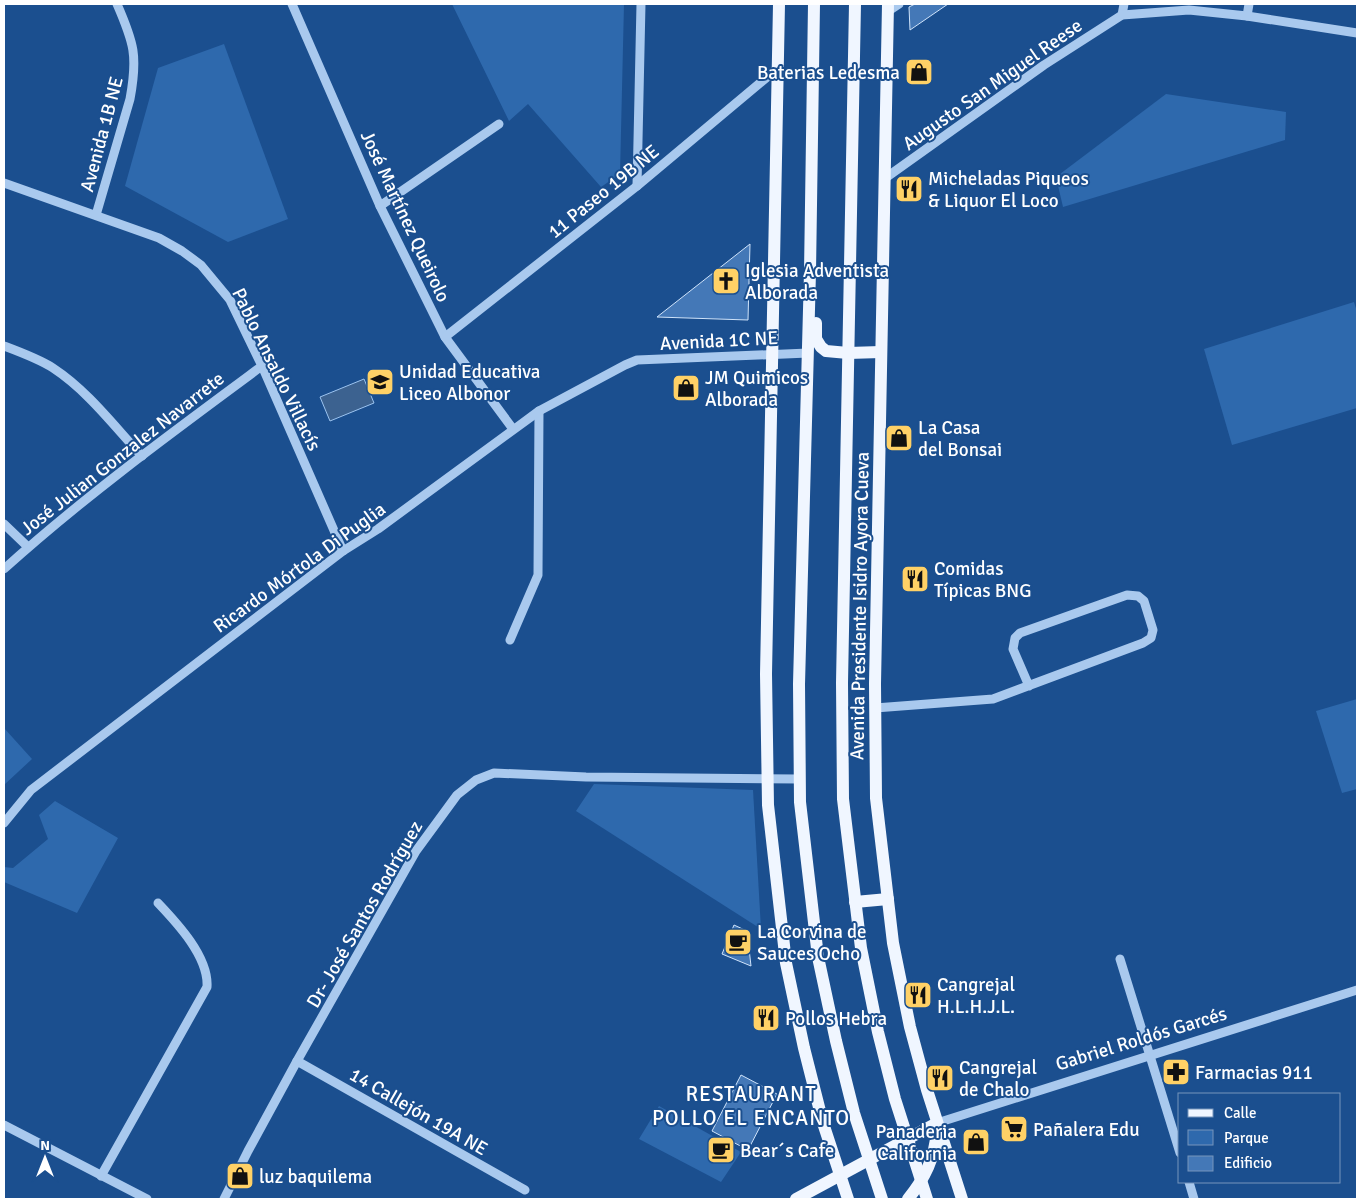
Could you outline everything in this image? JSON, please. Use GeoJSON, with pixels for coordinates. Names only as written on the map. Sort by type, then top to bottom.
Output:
{"type":"FeatureCollection","features":[{"type":"Feature","properties":{"kind":"main road"},"geometry":{"type":"LineString","coordinates":[[779,4],[766,674],[768,805],[786,963],[804,1048],[823,1123],[848,1199]]}},
{"type":"Feature","properties":{"kind":"main road"},"geometry":{"type":"LineString","coordinates":[[814,4],[810,272],[799,684],[800,802],[818,957],[854,1112],[882,1199]]}},
{"type":"Feature","properties":{"kind":"main road","name":"Avenida Presidente Isidro Ayora Cueva"},"geometry":{"type":"LineString","coordinates":[[855,4],[842,722],[844,798],[861,948],[878,1032],[927,1199]]}},
{"type":"Feature","properties":{"kind":"main road","name":"Avenida Presidente Isidro Ayora Cueva"},"geometry":{"type":"LineString","coordinates":[[888,8],[875,708],[876,798],[893,944],[910,1027],[937,1123],[962,1199]]}},
{"type":"Feature","properties":{"kind":"main road"},"geometry":{"type":"LineString","coordinates":[[810,272],[815,286],[816,339],[821,347],[826,351],[848,353],[881,352]]}},
{"type":"Feature","properties":{"kind":"main road"},"geometry":{"type":"LineString","coordinates":[[856,902],[888,899]]}},
{"type":"Feature","properties":{"kind":"main road"},"geometry":{"type":"LineString","coordinates":[[908,1199],[922,1182],[931,1164],[936,1143],[937,1123]]}},
{"type":"Feature","properties":{"kind":"main road","name":"Gabriel Roldós Garcés"},"geometry":{"type":"LineString","coordinates":[[796,1199],[937,1123]]}},
{"type":"Feature","properties":{"kind":"street","name":"Avenida 1B NE"},"geometry":{"type":"LineString","coordinates":[[96,215],[130,99],[133,82],[134,52],[132,41],[117,4]]}},
{"type":"Feature","properties":{"kind":"street","name":"José Martínez Queirolo"},"geometry":{"type":"LineString","coordinates":[[292,4],[380,206],[445,337],[513,429]]}},
{"type":"Feature","properties":{"kind":"street"},"geometry":{"type":"LineString","coordinates":[[637,186],[641,4]]}},
{"type":"Feature","properties":{"kind":"street"},"geometry":{"type":"LineString","coordinates":[[888,8],[899,4]]}},
{"type":"Feature","properties":{"kind":"street"},"geometry":{"type":"LineString","coordinates":[[1122,15],[1124,4]]}},
{"type":"Feature","properties":{"kind":"street"},"geometry":{"type":"LineString","coordinates":[[1247,16],[1249,4]]}},
{"type":"Feature","properties":{"kind":"street","name":"Augusto San Miguel Reese"},"geometry":{"type":"LineString","coordinates":[[884,178],[1044,66],[1122,15],[1189,10],[1247,16],[1357,33]]}},
{"type":"Feature","properties":{"kind":"street","name":"11 Paseo 19B NE"},"geometry":{"type":"LineString","coordinates":[[445,337],[637,186],[778,68]]}},
{"type":"Feature","properties":{"kind":"street"},"geometry":{"type":"LineString","coordinates":[[380,206],[499,124]]}},
{"type":"Feature","properties":{"kind":"street","name":"Pablo Ansaldo Villacís"},"geometry":{"type":"LineString","coordinates":[[4,183],[159,238],[182,251],[201,265],[230,300],[262,366],[343,551]]}},
{"type":"Feature","properties":{"kind":"street"},"geometry":{"type":"LineString","coordinates":[[4,346],[53,368],[86,395],[142,456]]}},
{"type":"Feature","properties":{"kind":"street","name":"Avenida 1C NE"},"geometry":{"type":"LineString","coordinates":[[633,362],[772,353],[808,353]]}},
{"type":"Feature","properties":{"kind":"street","name":"Ricardo Mórtola Di Puglia"},"geometry":{"type":"LineString","coordinates":[[4,823],[30,790],[343,551],[378,529],[538,411],[633,362]]}},
{"type":"Feature","properties":{"kind":"street","name":"José Julian Gonzalez Navarrete"},"geometry":{"type":"LineString","coordinates":[[4,569],[28,547],[142,456],[262,366]]}},
{"type":"Feature","properties":{"kind":"street"},"geometry":{"type":"LineString","coordinates":[[510,640],[536,580],[538,569],[538,411]]}},
{"type":"Feature","properties":{"kind":"street"},"geometry":{"type":"LineString","coordinates":[[4,524],[28,547]]}},
{"type":"Feature","properties":{"kind":"street"},"geometry":{"type":"LineString","coordinates":[[875,708],[992,699],[1029,686],[1143,643],[1151,638],[1153,630],[1144,601],[1138,596],[1127,595],[1020,633],[1015,638],[1012,649],[1029,686]]}},
{"type":"Feature","properties":{"kind":"street","name":"Dr- José Santos Rodríguez"},"geometry":{"type":"LineString","coordinates":[[224,1199],[297,1061],[416,851],[457,795],[476,780],[494,773],[586,777],[800,779]]}},
{"type":"Feature","properties":{"kind":"street"},"geometry":{"type":"LineString","coordinates":[[101,1176],[206,991],[207,980],[203,966],[194,948],[178,924],[158,903]]}},
{"type":"Feature","properties":{"kind":"street"},"geometry":{"type":"LineString","coordinates":[[1120,959],[1178,1147]]}},
{"type":"Feature","properties":{"kind":"street","name":"Gabriel Roldós Garcés"},"geometry":{"type":"LineString","coordinates":[[937,1123],[1357,990]]}},
{"type":"Feature","properties":{"kind":"street","name":"14 Callejón 19A NE"},"geometry":{"type":"LineString","coordinates":[[297,1061],[525,1190]]}},
{"type":"Feature","properties":{"kind":"street"},"geometry":{"type":"LineString","coordinates":[[4,1125],[147,1199]]}},
{"type":"Feature","properties":{"kind":"street"},"geometry":{"type":"LineString","coordinates":[[1189,1183],[1194,1199]]}},
{"type":"Feature","properties":{"kind":"green space"},"geometry":{"type":"Polygon","coordinates":[[[452,4],[624,4],[620,174],[601,187],[528,104],[509,121],[452,4]]]}},
{"type":"Feature","properties":{"kind":"green space"},"geometry":{"type":"Polygon","coordinates":[[[224,44],[288,219],[228,242],[125,186],[158,68],[224,44]]]}},
{"type":"Feature","properties":{"kind":"green space"},"geometry":{"type":"Polygon","coordinates":[[[1166,94],[1286,112],[1285,140],[1063,207],[1056,177],[1166,94]]]}},
{"type":"Feature","properties":{"kind":"green space"},"geometry":{"type":"Polygon","coordinates":[[[1354,302],[1357,312],[1357,408],[1232,445],[1204,349],[1354,302]]]}},
{"type":"Feature","properties":{"kind":"green space"},"geometry":{"type":"Polygon","coordinates":[[[1357,699],[1357,789],[1342,793],[1316,711],[1357,699]]]}},
{"type":"Feature","properties":{"kind":"green space"},"geometry":{"type":"Polygon","coordinates":[[[4,728],[32,759],[4,785],[4,728]]]}},
{"type":"Feature","properties":{"kind":"green space"},"geometry":{"type":"Polygon","coordinates":[[[594,784],[753,790],[761,929],[576,811],[594,784]]]}},
{"type":"Feature","properties":{"kind":"green space"},"geometry":{"type":"Polygon","coordinates":[[[55,801],[118,838],[77,913],[4,882],[4,867],[13,868],[48,839],[39,815],[55,801]]]}},
{"type":"Feature","properties":{"kind":"green space"},"geometry":{"type":"Polygon","coordinates":[[[659,1106],[741,1152],[721,1182],[639,1139],[659,1106]]]}},
{"type":"Feature","properties":{"kind":"shaded area"},"geometry":{"type":"Polygon","coordinates":[[[364,379],[374,403],[330,421],[320,397],[364,379]]]}},
{"type":"Feature","properties":{"kind":"building"},"geometry":{"type":"Polygon","coordinates":[[[915,4],[948,4],[910,30],[909,7],[915,4]]]}},
{"type":"Feature","properties":{"kind":"building","name":"Iglesia Adventista Alborada"},"geometry":{"type":"Polygon","coordinates":[[[750,244],[748,320],[657,317],[750,244]]]}},
{"type":"Feature","properties":{"kind":"building","name":"La Corvina de Sauces Ocho"},"geometry":{"type":"Polygon","coordinates":[[[734,925],[747,931],[751,966],[722,954],[734,925]]]}},
{"type":"Feature","properties":{"kind":"building"},"geometry":{"type":"Polygon","coordinates":[[[741,1075],[777,1094],[748,1150],[712,1131],[741,1075]]]}},
{"type":"Feature","properties":{"kind":"place","name":"Baterias Ledesma"},"geometry":{"type":"Point","coordinates":[919,72]}},
{"type":"Feature","properties":{"kind":"place","name":"Micheladas Piqueos & Liquor El Loco"},"geometry":{"type":"Point","coordinates":[909,189]}},
{"type":"Feature","properties":{"kind":"place","name":"Iglesia Adventista Alborada"},"geometry":{"type":"Point","coordinates":[726,281]}},
{"type":"Feature","properties":{"kind":"place","name":"Unidad Educativa Liceo Albonor"},"geometry":{"type":"Point","coordinates":[380,382]}},
{"type":"Feature","properties":{"kind":"place","name":"JM Quimicos Alborada"},"geometry":{"type":"Point","coordinates":[686,388]}},
{"type":"Feature","properties":{"kind":"place","name":"La Casa del Bonsai"},"geometry":{"type":"Point","coordinates":[899,438]}},
{"type":"Feature","properties":{"kind":"place","name":"Comidas Típicas BNG"},"geometry":{"type":"Point","coordinates":[915,579]}},
{"type":"Feature","properties":{"kind":"place","name":"La Corvina de Sauces Ocho"},"geometry":{"type":"Point","coordinates":[738,942]}},
{"type":"Feature","properties":{"kind":"place","name":"Cangrejal H.L.H.J.L."},"geometry":{"type":"Point","coordinates":[918,995]}},
{"type":"Feature","properties":{"kind":"place","name":"Pollos Hebra"},"geometry":{"type":"Point","coordinates":[766,1018]}},
{"type":"Feature","properties":{"kind":"place","name":"Farmacias 911"},"geometry":{"type":"Point","coordinates":[1176,1072]}},
{"type":"Feature","properties":{"kind":"place","name":"Cangrejal de Chalo"},"geometry":{"type":"Point","coordinates":[940,1078]}},
{"type":"Feature","properties":{"kind":"place","name":"Pañalera Edu"},"geometry":{"type":"Point","coordinates":[1014,1129]}},
{"type":"Feature","properties":{"kind":"place","name":"Panaderia California"},"geometry":{"type":"Point","coordinates":[976,1142]}},
{"type":"Feature","properties":{"kind":"place","name":"Bear´s Cafe"},"geometry":{"type":"Point","coordinates":[721,1150]}},
{"type":"Feature","properties":{"kind":"place","name":"luz baquilema"},"geometry":{"type":"Point","coordinates":[240,1176]}},
{"type":"Feature","properties":{"kind":"district","name":"RESTAURANT POLLO EL ENCANTO"},"geometry":{"type":"Point","coordinates":[751,1106]}}]}
